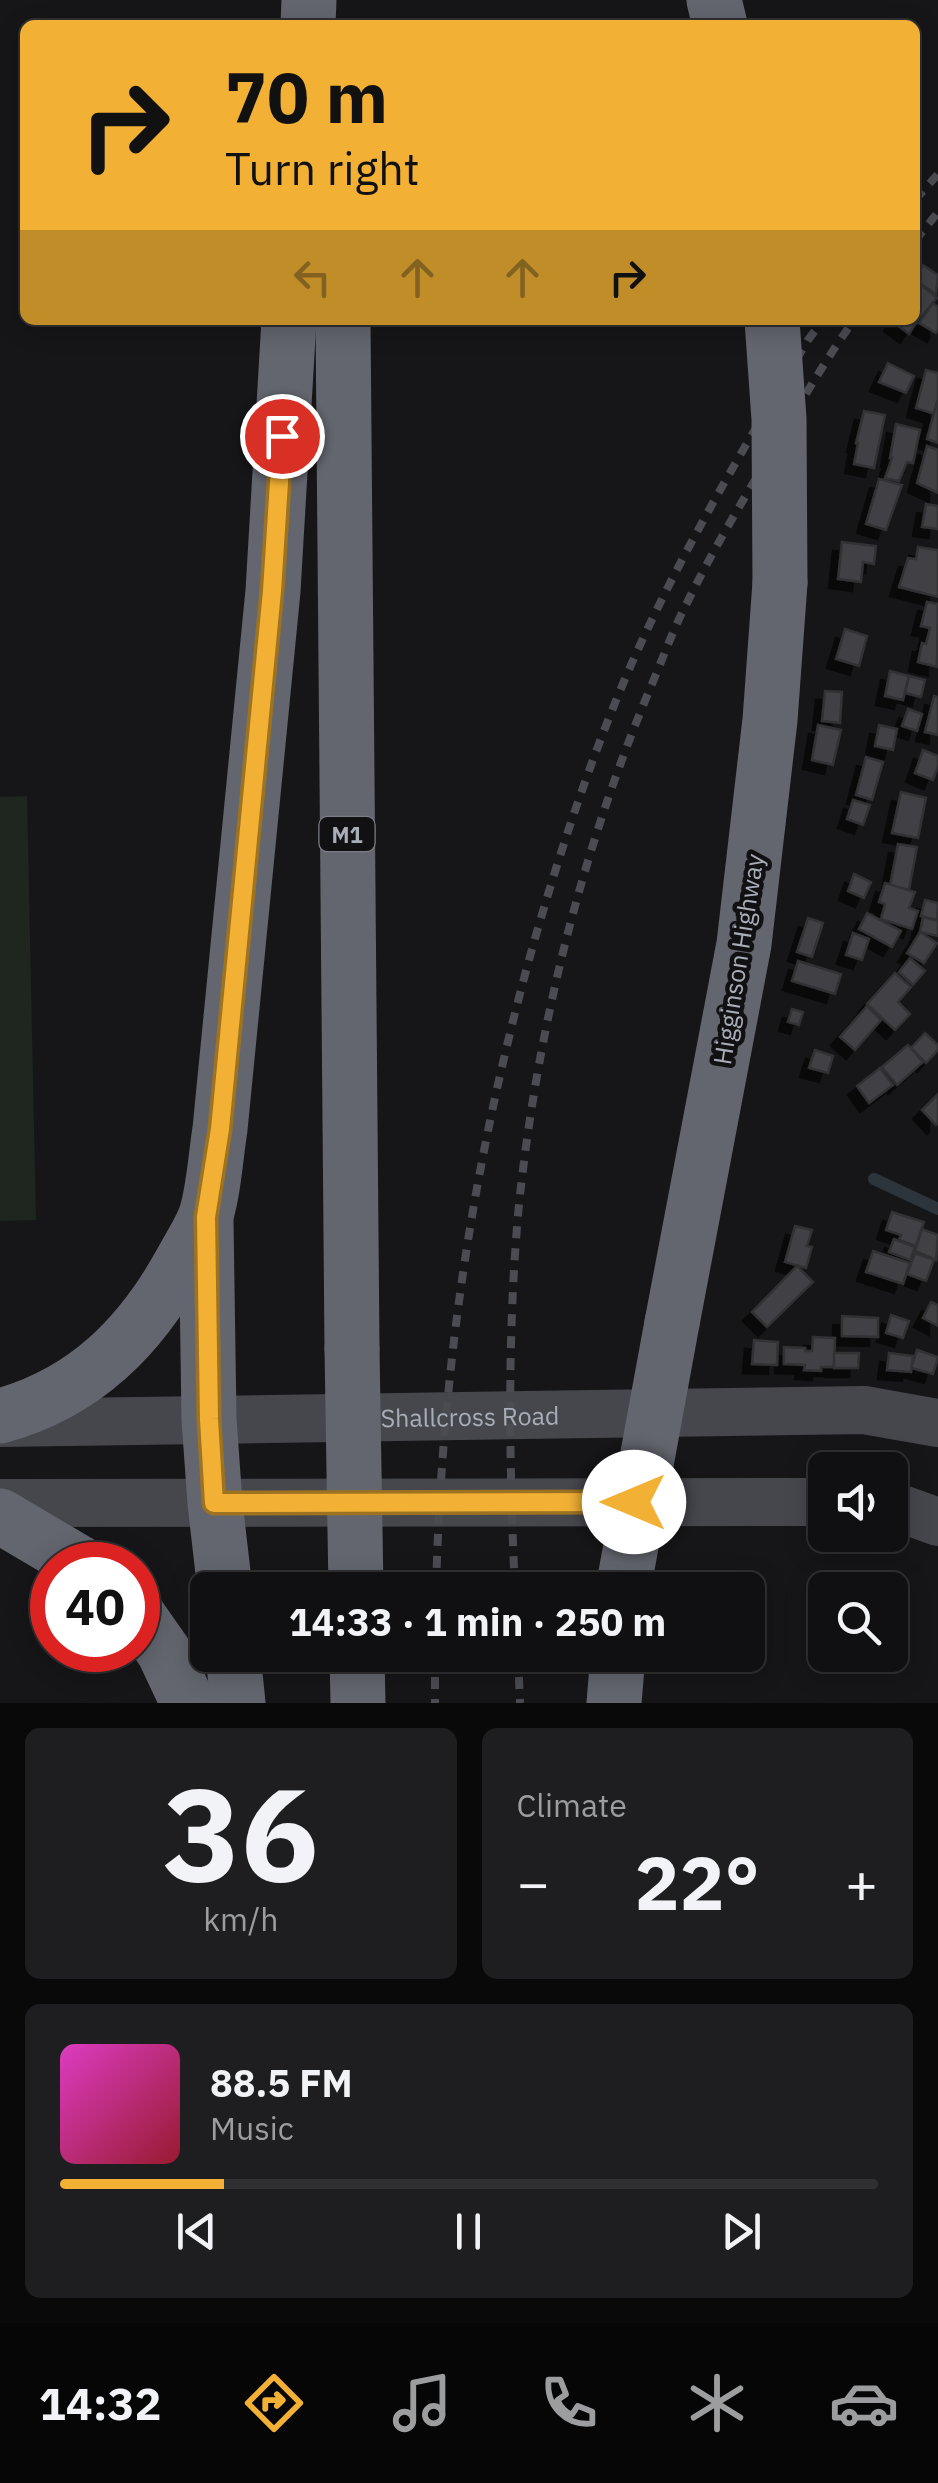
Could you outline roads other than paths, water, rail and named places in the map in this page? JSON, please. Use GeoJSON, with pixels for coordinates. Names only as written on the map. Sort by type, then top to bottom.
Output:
{"type":"FeatureCollection","features":[{"type":"Feature","properties":{"kind":"highway"},"geometry":{"type":"LineString","coordinates":[[223,1572],[209,1419],[206,1217],[220,1129],[271,610],[289,325]]}},
{"type":"Feature","properties":{"kind":"highway","name":"M1"},"geometry":{"type":"LineString","coordinates":[[343,325],[356,1572]]}},
{"type":"Feature","properties":{"kind":"highway","name":"Higginson Highway"},"geometry":{"type":"LineString","coordinates":[[627,1572],[744,944],[770,720],[780,583],[779,418],[772,325]]}},
{"type":"Feature","properties":{"kind":"highway"},"geometry":{"type":"LineString","coordinates":[[0,1419],[42,1403],[114,1355],[157,1303],[206,1217]]}},
{"type":"Feature","properties":{"kind":"highway"},"geometry":{"type":"LineString","coordinates":[[0,1516],[44,1542]]}},
{"type":"Feature","properties":{"kind":"highway"},"geometry":{"type":"LineString","coordinates":[[160,1646],[188,1703]]}},
{"type":"Feature","properties":{"kind":"highway"},"geometry":{"type":"LineString","coordinates":[[234,1672],[238,1703]]}},
{"type":"Feature","properties":{"kind":"highway"},"geometry":{"type":"LineString","coordinates":[[357,1672],[358,1703]]}},
{"type":"Feature","properties":{"kind":"highway"},"geometry":{"type":"LineString","coordinates":[[614,1703],[617,1672]]}},
{"type":"Feature","properties":{"kind":"street","name":"Shallcross Road"},"geometry":{"type":"LineString","coordinates":[[0,1419],[864,1410],[938,1424]]}},
{"type":"Feature","properties":{"kind":"street"},"geometry":{"type":"LineString","coordinates":[[0,1503],[808,1502]]}},
{"type":"Feature","properties":{"kind":"street"},"geometry":{"type":"LineString","coordinates":[[908,1511],[938,1522]]}},
{"type":"Feature","properties":{"kind":"waterway"},"geometry":{"type":"LineString","coordinates":[[874,1179],[938,1209]]}},
{"type":"Feature","properties":{"kind":"railway"},"geometry":{"type":"LineString","coordinates":[[920,194],[938,174]]}},
{"type":"Feature","properties":{"kind":"railway"},"geometry":{"type":"LineString","coordinates":[[920,235],[938,212]]}},
{"type":"Feature","properties":{"kind":"railway"},"geometry":{"type":"LineString","coordinates":[[437,1572],[446,1421],[466,1256],[496,1092],[548,895],[592,762],[650,623],[737,460],[819,325]]}},
{"type":"Feature","properties":{"kind":"railway"},"geometry":{"type":"LineString","coordinates":[[514,1572],[510,1397],[515,1252],[527,1137],[566,939],[604,810],[680,616],[810,386],[851,325]]}},
{"type":"Feature","properties":{"kind":"railway"},"geometry":{"type":"LineString","coordinates":[[435,1672],[435,1703]]}},
{"type":"Feature","properties":{"kind":"railway"},"geometry":{"type":"LineString","coordinates":[[519,1672],[520,1703]]}}]}
